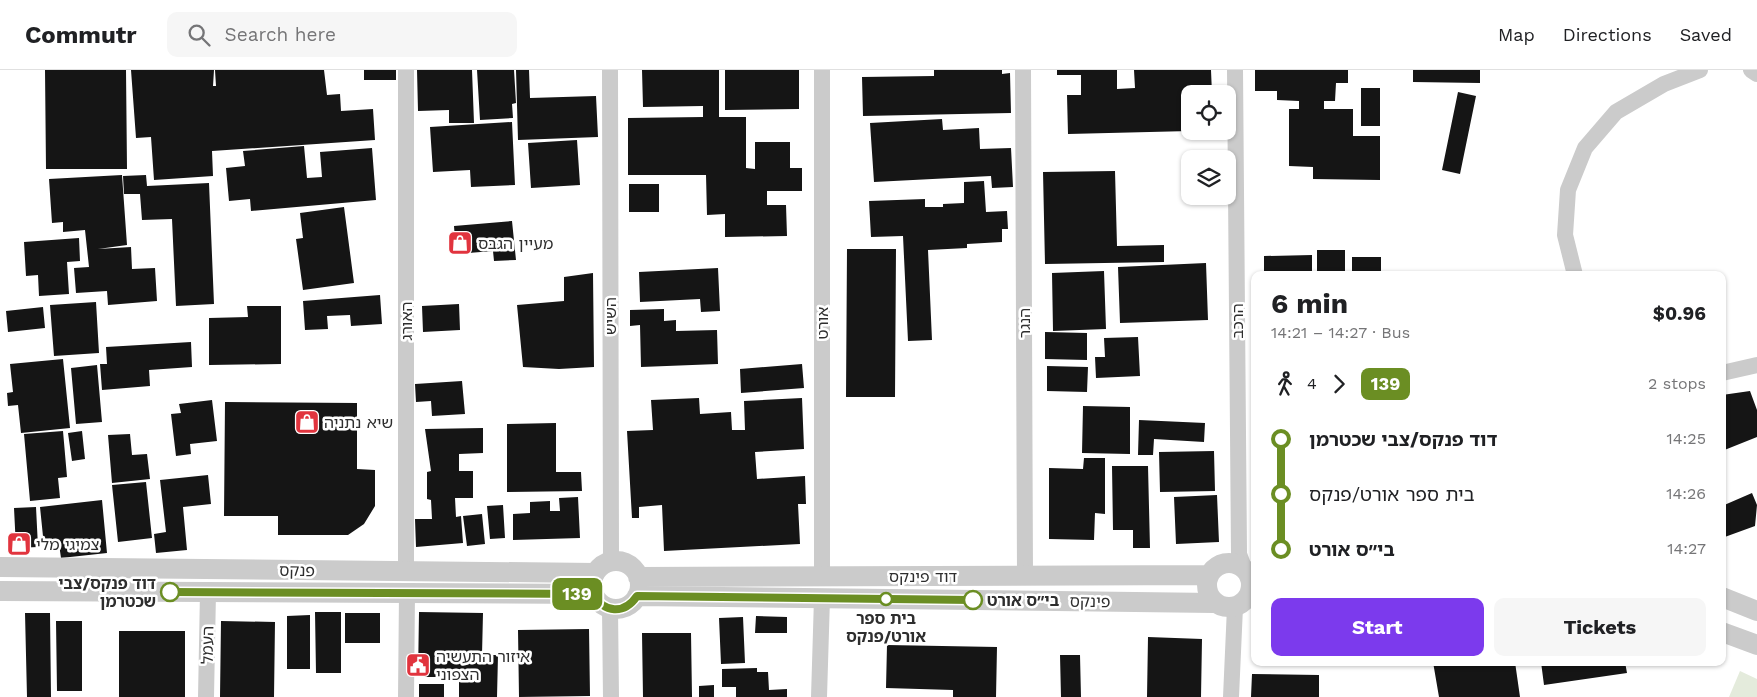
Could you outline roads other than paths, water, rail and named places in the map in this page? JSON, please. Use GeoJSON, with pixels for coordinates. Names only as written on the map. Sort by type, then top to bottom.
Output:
{"type":"FeatureCollection","features":[{"type":"Feature","properties":{"kind":"street","name":"האורג"},"geometry":{"type":"LineString","coordinates":[[406,70],[406,572]]}},
{"type":"Feature","properties":{"kind":"street","name":"השיש"},"geometry":{"type":"LineString","coordinates":[[610,70],[611,561]]}},
{"type":"Feature","properties":{"kind":"street","name":"אורט"},"geometry":{"type":"LineString","coordinates":[[822,70],[822,577]]}},
{"type":"Feature","properties":{"kind":"street","name":"הנגר"},"geometry":{"type":"LineString","coordinates":[[1023,70],[1025,576]]}},
{"type":"Feature","properties":{"kind":"street","name":"הרכב"},"geometry":{"type":"LineString","coordinates":[[1235,70],[1239,554],[1249,572]]}},
{"type":"Feature","properties":{"kind":"street"},"geometry":{"type":"LineString","coordinates":[[1574,271],[1566,235],[1568,190],[1585,148],[1616,112],[1664,84],[1700,70]]}},
{"type":"Feature","properties":{"kind":"street"},"geometry":{"type":"LineString","coordinates":[[1751,70],[1757,74]]}},
{"type":"Feature","properties":{"kind":"street"},"geometry":{"type":"LineString","coordinates":[[1726,372],[1757,365]]}},
{"type":"Feature","properties":{"kind":"street"},"geometry":{"type":"LineString","coordinates":[[611,561],[627,564],[634,569],[638,586],[633,602],[626,607],[618,609],[610,609],[597,601],[593,594],[592,581],[595,573],[604,564],[611,561]]}},
{"type":"Feature","properties":{"kind":"street"},"geometry":{"type":"LineString","coordinates":[[1231,697],[1244,604],[1250,592],[1251,584],[1249,572],[1237,564],[1224,563],[1212,570],[1206,583],[1207,590],[1214,603],[1220,607],[1244,604]]}},
{"type":"Feature","properties":{"kind":"street","name":"פנקס"},"geometry":{"type":"LineString","coordinates":[[0,567],[595,573]]}},
{"type":"Feature","properties":{"kind":"street","name":"דוד פינקס"},"geometry":{"type":"LineString","coordinates":[[638,586],[822,577],[1209,575]]}},
{"type":"Feature","properties":{"kind":"street","name":"פינקס"},"geometry":{"type":"LineString","coordinates":[[638,586],[822,598],[1214,603]]}},
{"type":"Feature","properties":{"kind":"street"},"geometry":{"type":"LineString","coordinates":[[0,591],[593,594]]}},
{"type":"Feature","properties":{"kind":"street","name":"העמל"},"geometry":{"type":"LineString","coordinates":[[206,697],[208,592]]}},
{"type":"Feature","properties":{"kind":"street"},"geometry":{"type":"LineString","coordinates":[[406,697],[407,593]]}},
{"type":"Feature","properties":{"kind":"street"},"geometry":{"type":"LineString","coordinates":[[819,697],[822,598]]}},
{"type":"Feature","properties":{"kind":"street"},"geometry":{"type":"LineString","coordinates":[[1726,598],[1757,610]]}},
{"type":"Feature","properties":{"kind":"street"},"geometry":{"type":"LineString","coordinates":[[610,609],[611,697]]}},
{"type":"Feature","properties":{"kind":"street"},"geometry":{"type":"LineString","coordinates":[[1726,633],[1757,645]]}},
{"type":"Feature","properties":{"kind":"place","name":"מעיין הגבס"},"geometry":{"type":"Point","coordinates":[460,243]}},
{"type":"Feature","properties":{"kind":"place","name":"שיא נתניה"},"geometry":{"type":"Point","coordinates":[307,422]}},
{"type":"Feature","properties":{"kind":"place","name":"צמיגי מלי"},"geometry":{"type":"Point","coordinates":[19,544]}},
{"type":"Feature","properties":{"kind":"place","name":"דוד פנקס/צבי שכטרמן"},"geometry":{"type":"Point","coordinates":[170,592]}},
{"type":"Feature","properties":{"kind":"place","name":"בית ספר אורט/פנקס"},"geometry":{"type":"Point","coordinates":[886,599]}},
{"type":"Feature","properties":{"kind":"place","name":"בי״ס אורט"},"geometry":{"type":"Point","coordinates":[973,600]}},
{"type":"Feature","properties":{"kind":"place","name":"איזור התעשיה הצפוני"},"geometry":{"type":"Point","coordinates":[418,665]}}]}
